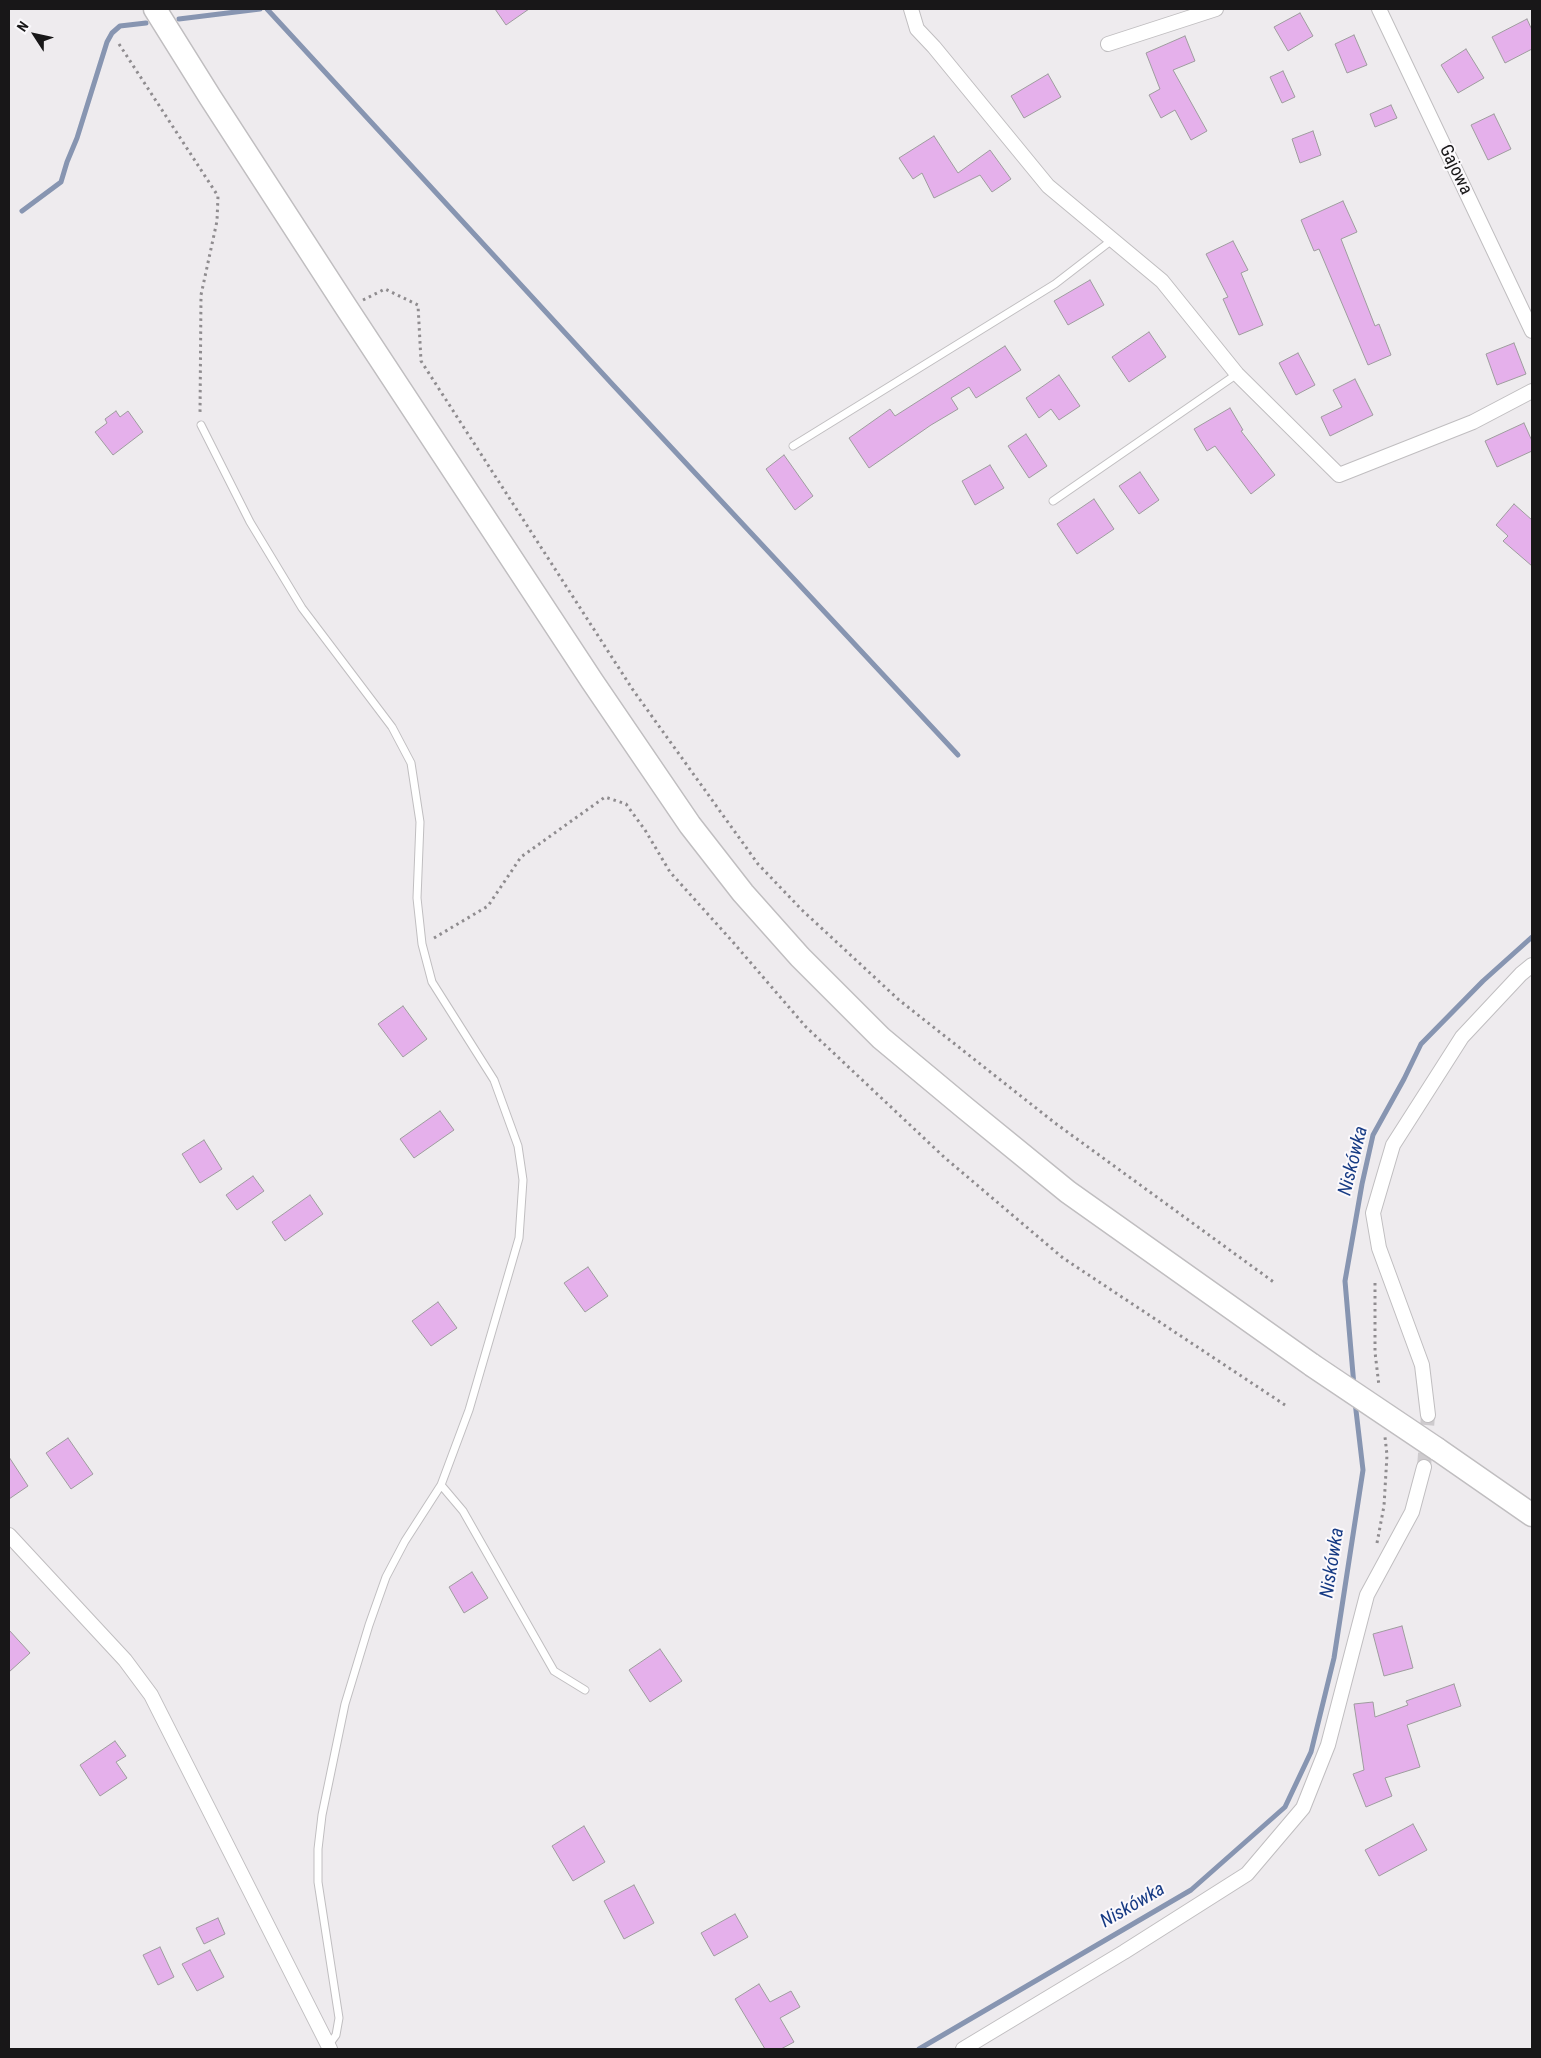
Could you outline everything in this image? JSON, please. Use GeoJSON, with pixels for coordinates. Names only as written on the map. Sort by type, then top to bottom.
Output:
{"type":"FeatureCollection","features":[{"type":"Feature","properties":{"kind":"main road"},"geometry":{"type":"LineString","coordinates":[[155,9],[210,98],[346,307],[690,825],[743,893],[800,957],[881,1038],[1068,1192],[1312,1365],[1532,1515]]}},
{"type":"Feature","properties":{"kind":"street"},"geometry":{"type":"LineString","coordinates":[[911,9],[917,29],[934,47],[1048,186],[1162,281],[1237,374],[1339,475],[1473,422],[1532,391]]}},
{"type":"Feature","properties":{"kind":"street"},"geometry":{"type":"LineString","coordinates":[[1108,44],[1180,15],[1216,9]]}},
{"type":"Feature","properties":{"kind":"street","name":"Gajowa"},"geometry":{"type":"LineString","coordinates":[[1379,9],[1532,331]]}},
{"type":"Feature","properties":{"kind":"street"},"geometry":{"type":"LineString","coordinates":[[1428,1416],[1422,1365],[1379,1248],[1373,1212],[1393,1145],[1456,1045],[1521,974],[1532,965]]}},
{"type":"Feature","properties":{"kind":"street"},"geometry":{"type":"LineString","coordinates":[[963,2049],[1124,1952],[1247,1874],[1303,1808],[1328,1745],[1367,1595],[1412,1512],[1424,1467]]}},
{"type":"Feature","properties":{"kind":"street"},"geometry":{"type":"LineString","coordinates":[[10,1538],[125,1660],[151,1694],[329,2048]]}},
{"type":"Feature","properties":{"kind":"lane"},"geometry":{"type":"LineString","coordinates":[[793,446],[1055,284],[1112,240]]}},
{"type":"Feature","properties":{"kind":"lane"},"geometry":{"type":"LineString","coordinates":[[1053,501],[1237,374]]}},
{"type":"Feature","properties":{"kind":"lane"},"geometry":{"type":"LineString","coordinates":[[201,425],[250,522],[302,608],[392,727],[411,764],[420,822],[417,898],[422,944],[432,982],[494,1080],[518,1146],[523,1180],[519,1238],[469,1410],[441,1485],[405,1541],[383,1585],[345,1704],[324,1805],[318,1849],[318,1882],[339,2018],[336,2035],[329,2048]]}},
{"type":"Feature","properties":{"kind":"lane"},"geometry":{"type":"LineString","coordinates":[[441,1485],[463,1511],[554,1671],[585,1690]]}},
{"type":"Feature","properties":{"kind":"path"},"geometry":{"type":"LineString","coordinates":[[119,44],[218,196],[217,221],[201,295],[201,425]]}},
{"type":"Feature","properties":{"kind":"path"},"geometry":{"type":"LineString","coordinates":[[346,307],[385,289],[418,305],[421,361],[632,690],[758,864],[777,884],[802,910],[899,1000],[1055,1123],[1276,1283]]}},
{"type":"Feature","properties":{"kind":"path"},"geometry":{"type":"LineString","coordinates":[[422,944],[488,906],[521,856],[605,797],[626,804],[645,830],[670,872],[806,1027],[944,1157],[1063,1258],[1288,1407]]}},
{"type":"Feature","properties":{"kind":"building"},"geometry":{"type":"Polygon","coordinates":[[[495,9],[529,9],[506,25],[495,9]]]}},
{"type":"Feature","properties":{"kind":"building"},"geometry":{"type":"Polygon","coordinates":[[[1300,13],[1313,36],[1288,51],[1274,27],[1300,13]]]}},
{"type":"Feature","properties":{"kind":"building"},"geometry":{"type":"Polygon","coordinates":[[[1527,19],[1532,30],[1532,49],[1505,63],[1492,37],[1527,19]]]}},
{"type":"Feature","properties":{"kind":"building"},"geometry":{"type":"Polygon","coordinates":[[[1354,35],[1367,65],[1347,73],[1335,44],[1354,35]]]}},
{"type":"Feature","properties":{"kind":"building"},"geometry":{"type":"Polygon","coordinates":[[[1185,36],[1195,61],[1173,70],[1207,131],[1191,140],[1175,110],[1161,118],[1149,95],[1160,89],[1146,53],[1185,36]]]}},
{"type":"Feature","properties":{"kind":"building"},"geometry":{"type":"Polygon","coordinates":[[[1466,49],[1484,78],[1458,93],[1441,65],[1466,49]]]}},
{"type":"Feature","properties":{"kind":"building"},"geometry":{"type":"Polygon","coordinates":[[[1283,71],[1295,97],[1282,103],[1270,77],[1283,71]]]}},
{"type":"Feature","properties":{"kind":"building"},"geometry":{"type":"Polygon","coordinates":[[[1048,74],[1061,97],[1024,118],[1011,96],[1048,74]]]}},
{"type":"Feature","properties":{"kind":"building"},"geometry":{"type":"Polygon","coordinates":[[[1391,105],[1397,118],[1375,127],[1370,114],[1391,105]]]}},
{"type":"Feature","properties":{"kind":"building"},"geometry":{"type":"Polygon","coordinates":[[[1494,114],[1511,149],[1488,160],[1471,125],[1494,114]]]}},
{"type":"Feature","properties":{"kind":"building"},"geometry":{"type":"Polygon","coordinates":[[[1313,131],[1321,155],[1300,163],[1292,139],[1313,131]]]}},
{"type":"Feature","properties":{"kind":"building"},"geometry":{"type":"Polygon","coordinates":[[[934,136],[958,173],[990,150],[1011,179],[992,192],[980,175],[934,198],[922,173],[913,179],[899,158],[934,136]]]}},
{"type":"Feature","properties":{"kind":"building"},"geometry":{"type":"Polygon","coordinates":[[[1343,201],[1357,232],[1341,239],[1375,326],[1379,324],[1391,355],[1368,365],[1319,249],[1314,251],[1301,220],[1343,201]]]}},
{"type":"Feature","properties":{"kind":"building"},"geometry":{"type":"Polygon","coordinates":[[[1233,241],[1248,270],[1241,273],[1263,325],[1239,335],[1223,299],[1228,297],[1206,254],[1233,241]]]}},
{"type":"Feature","properties":{"kind":"building"},"geometry":{"type":"Polygon","coordinates":[[[1090,280],[1104,305],[1068,325],[1054,301],[1090,280]]]}},
{"type":"Feature","properties":{"kind":"building"},"geometry":{"type":"Polygon","coordinates":[[[1149,332],[1166,357],[1129,382],[1112,357],[1149,332]]]}},
{"type":"Feature","properties":{"kind":"building"},"geometry":{"type":"Polygon","coordinates":[[[1514,343],[1526,374],[1497,385],[1486,354],[1514,343]]]}},
{"type":"Feature","properties":{"kind":"building"},"geometry":{"type":"Polygon","coordinates":[[[1005,346],[1021,370],[976,398],[969,387],[951,398],[958,409],[931,425],[869,468],[849,438],[890,409],[895,416],[1005,346]]]}},
{"type":"Feature","properties":{"kind":"building"},"geometry":{"type":"Polygon","coordinates":[[[1298,353],[1315,385],[1296,395],[1279,363],[1298,353]]]}},
{"type":"Feature","properties":{"kind":"building"},"geometry":{"type":"Polygon","coordinates":[[[1059,375],[1080,406],[1059,420],[1051,409],[1039,418],[1026,398],[1059,375]]]}},
{"type":"Feature","properties":{"kind":"building"},"geometry":{"type":"Polygon","coordinates":[[[1355,379],[1373,415],[1330,436],[1321,417],[1342,407],[1333,390],[1355,379]]]}},
{"type":"Feature","properties":{"kind":"building"},"geometry":{"type":"Polygon","coordinates":[[[1230,408],[1243,430],[1241,431],[1275,475],[1251,494],[1215,446],[1207,451],[1194,429],[1230,408]]]}},
{"type":"Feature","properties":{"kind":"building"},"geometry":{"type":"Polygon","coordinates":[[[116,411],[120,417],[128,411],[143,432],[113,455],[95,432],[107,423],[105,419],[116,411]]]}},
{"type":"Feature","properties":{"kind":"building"},"geometry":{"type":"Polygon","coordinates":[[[1524,423],[1532,441],[1532,451],[1497,467],[1485,441],[1524,423]]]}},
{"type":"Feature","properties":{"kind":"building"},"geometry":{"type":"Polygon","coordinates":[[[1026,434],[1047,466],[1029,478],[1008,446],[1026,434]]]}},
{"type":"Feature","properties":{"kind":"building"},"geometry":{"type":"Polygon","coordinates":[[[784,455],[813,496],[795,510],[766,469],[784,455]]]}},
{"type":"Feature","properties":{"kind":"building"},"geometry":{"type":"Polygon","coordinates":[[[990,465],[1004,488],[975,505],[962,481],[990,465]]]}},
{"type":"Feature","properties":{"kind":"building"},"geometry":{"type":"Polygon","coordinates":[[[1140,472],[1159,500],[1139,514],[1119,486],[1140,472]]]}},
{"type":"Feature","properties":{"kind":"building"},"geometry":{"type":"Polygon","coordinates":[[[1094,499],[1114,529],[1077,554],[1057,524],[1094,499]]]}},
{"type":"Feature","properties":{"kind":"building"},"geometry":{"type":"Polygon","coordinates":[[[1514,504],[1532,520],[1532,566],[1503,541],[1508,536],[1496,525],[1514,504]]]}},
{"type":"Feature","properties":{"kind":"building"},"geometry":{"type":"Polygon","coordinates":[[[403,1006],[427,1039],[403,1057],[378,1024],[403,1006]]]}},
{"type":"Feature","properties":{"kind":"building"},"geometry":{"type":"Polygon","coordinates":[[[440,1111],[454,1130],[414,1158],[400,1139],[440,1111]]]}},
{"type":"Feature","properties":{"kind":"building"},"geometry":{"type":"Polygon","coordinates":[[[204,1140],[222,1169],[200,1183],[182,1154],[204,1140]]]}},
{"type":"Feature","properties":{"kind":"building"},"geometry":{"type":"Polygon","coordinates":[[[253,1176],[264,1191],[237,1210],[226,1195],[253,1176]]]}},
{"type":"Feature","properties":{"kind":"building"},"geometry":{"type":"Polygon","coordinates":[[[310,1195],[323,1214],[285,1241],[272,1222],[310,1195]]]}},
{"type":"Feature","properties":{"kind":"building"},"geometry":{"type":"Polygon","coordinates":[[[588,1267],[608,1296],[585,1312],[564,1283],[588,1267]]]}},
{"type":"Feature","properties":{"kind":"building"},"geometry":{"type":"Polygon","coordinates":[[[438,1302],[457,1328],[431,1346],[412,1321],[438,1302]]]}},
{"type":"Feature","properties":{"kind":"building"},"geometry":{"type":"Polygon","coordinates":[[[68,1438],[93,1474],[71,1489],[46,1453],[68,1438]]]}},
{"type":"Feature","properties":{"kind":"building"},"geometry":{"type":"Polygon","coordinates":[[[9,1457],[28,1486],[9,1499],[9,1457]]]}},
{"type":"Feature","properties":{"kind":"building"},"geometry":{"type":"Polygon","coordinates":[[[472,1572],[488,1598],[464,1613],[449,1587],[472,1572]]]}},
{"type":"Feature","properties":{"kind":"building"},"geometry":{"type":"Polygon","coordinates":[[[1402,1626],[1413,1668],[1384,1676],[1373,1634],[1402,1626]]]}},
{"type":"Feature","properties":{"kind":"building"},"geometry":{"type":"Polygon","coordinates":[[[9,1630],[30,1653],[9,1672],[9,1630]]]}},
{"type":"Feature","properties":{"kind":"building"},"geometry":{"type":"Polygon","coordinates":[[[660,1649],[682,1681],[650,1702],[629,1670],[660,1649]]]}},
{"type":"Feature","properties":{"kind":"building"},"geometry":{"type":"Polygon","coordinates":[[[1454,1684],[1461,1706],[1407,1725],[1420,1767],[1385,1778],[1392,1796],[1366,1807],[1353,1774],[1364,1770],[1354,1704],[1373,1702],[1375,1717],[1408,1705],[1406,1701],[1454,1684]]]}},
{"type":"Feature","properties":{"kind":"building"},"geometry":{"type":"Polygon","coordinates":[[[115,1741],[126,1756],[116,1762],[127,1778],[100,1796],[80,1765],[115,1741]]]}},
{"type":"Feature","properties":{"kind":"building"},"geometry":{"type":"Polygon","coordinates":[[[1413,1824],[1427,1850],[1379,1876],[1365,1850],[1413,1824]]]}},
{"type":"Feature","properties":{"kind":"building"},"geometry":{"type":"Polygon","coordinates":[[[584,1826],[605,1862],[573,1881],[552,1846],[584,1826]]]}},
{"type":"Feature","properties":{"kind":"building"},"geometry":{"type":"Polygon","coordinates":[[[634,1885],[654,1923],[624,1939],[604,1901],[634,1885]]]}},
{"type":"Feature","properties":{"kind":"building"},"geometry":{"type":"Polygon","coordinates":[[[735,1914],[748,1937],[714,1956],[701,1933],[735,1914]]]}},
{"type":"Feature","properties":{"kind":"building"},"geometry":{"type":"Polygon","coordinates":[[[218,1918],[225,1934],[204,1944],[196,1928],[218,1918]]]}},
{"type":"Feature","properties":{"kind":"building"},"geometry":{"type":"Polygon","coordinates":[[[160,1947],[174,1977],[158,1985],[143,1955],[160,1947]]]}},
{"type":"Feature","properties":{"kind":"building"},"geometry":{"type":"Polygon","coordinates":[[[210,1950],[224,1977],[197,1991],[182,1964],[210,1950]]]}},
{"type":"Feature","properties":{"kind":"building"},"geometry":{"type":"Polygon","coordinates":[[[759,1984],[770,2002],[791,1991],[800,2007],[780,2018],[794,2042],[781,2049],[765,2049],[735,1999],[759,1984]]]}},
{"type":"Feature","properties":{"kind":"waterway"},"geometry":{"type":"LineString","coordinates":[[179,19],[260,9]]}},
{"type":"Feature","properties":{"kind":"waterway"},"geometry":{"type":"LineString","coordinates":[[267,9],[614,386],[958,755]]}},
{"type":"Feature","properties":{"kind":"waterway"},"geometry":{"type":"LineString","coordinates":[[22,211],[61,182],[107,42],[112,33],[120,26],[146,23]]}},
{"type":"Feature","properties":{"kind":"waterway","name":"Niskówka"},"geometry":{"type":"LineString","coordinates":[[1354,1386],[1345,1281],[1362,1184],[1373,1135],[1421,1044],[1483,981],[1532,937]]}},
{"type":"Feature","properties":{"kind":"waterway","name":"Niskówka"},"geometry":{"type":"LineString","coordinates":[[919,2049],[1191,1890],[1285,1807],[1311,1752],[1334,1658],[1363,1470],[1355,1402]]}},
{"type":"Feature","properties":{"kind":"tunnel"},"geometry":{"type":"LineString","coordinates":[[1424,1467],[1428,1415]]}}]}
